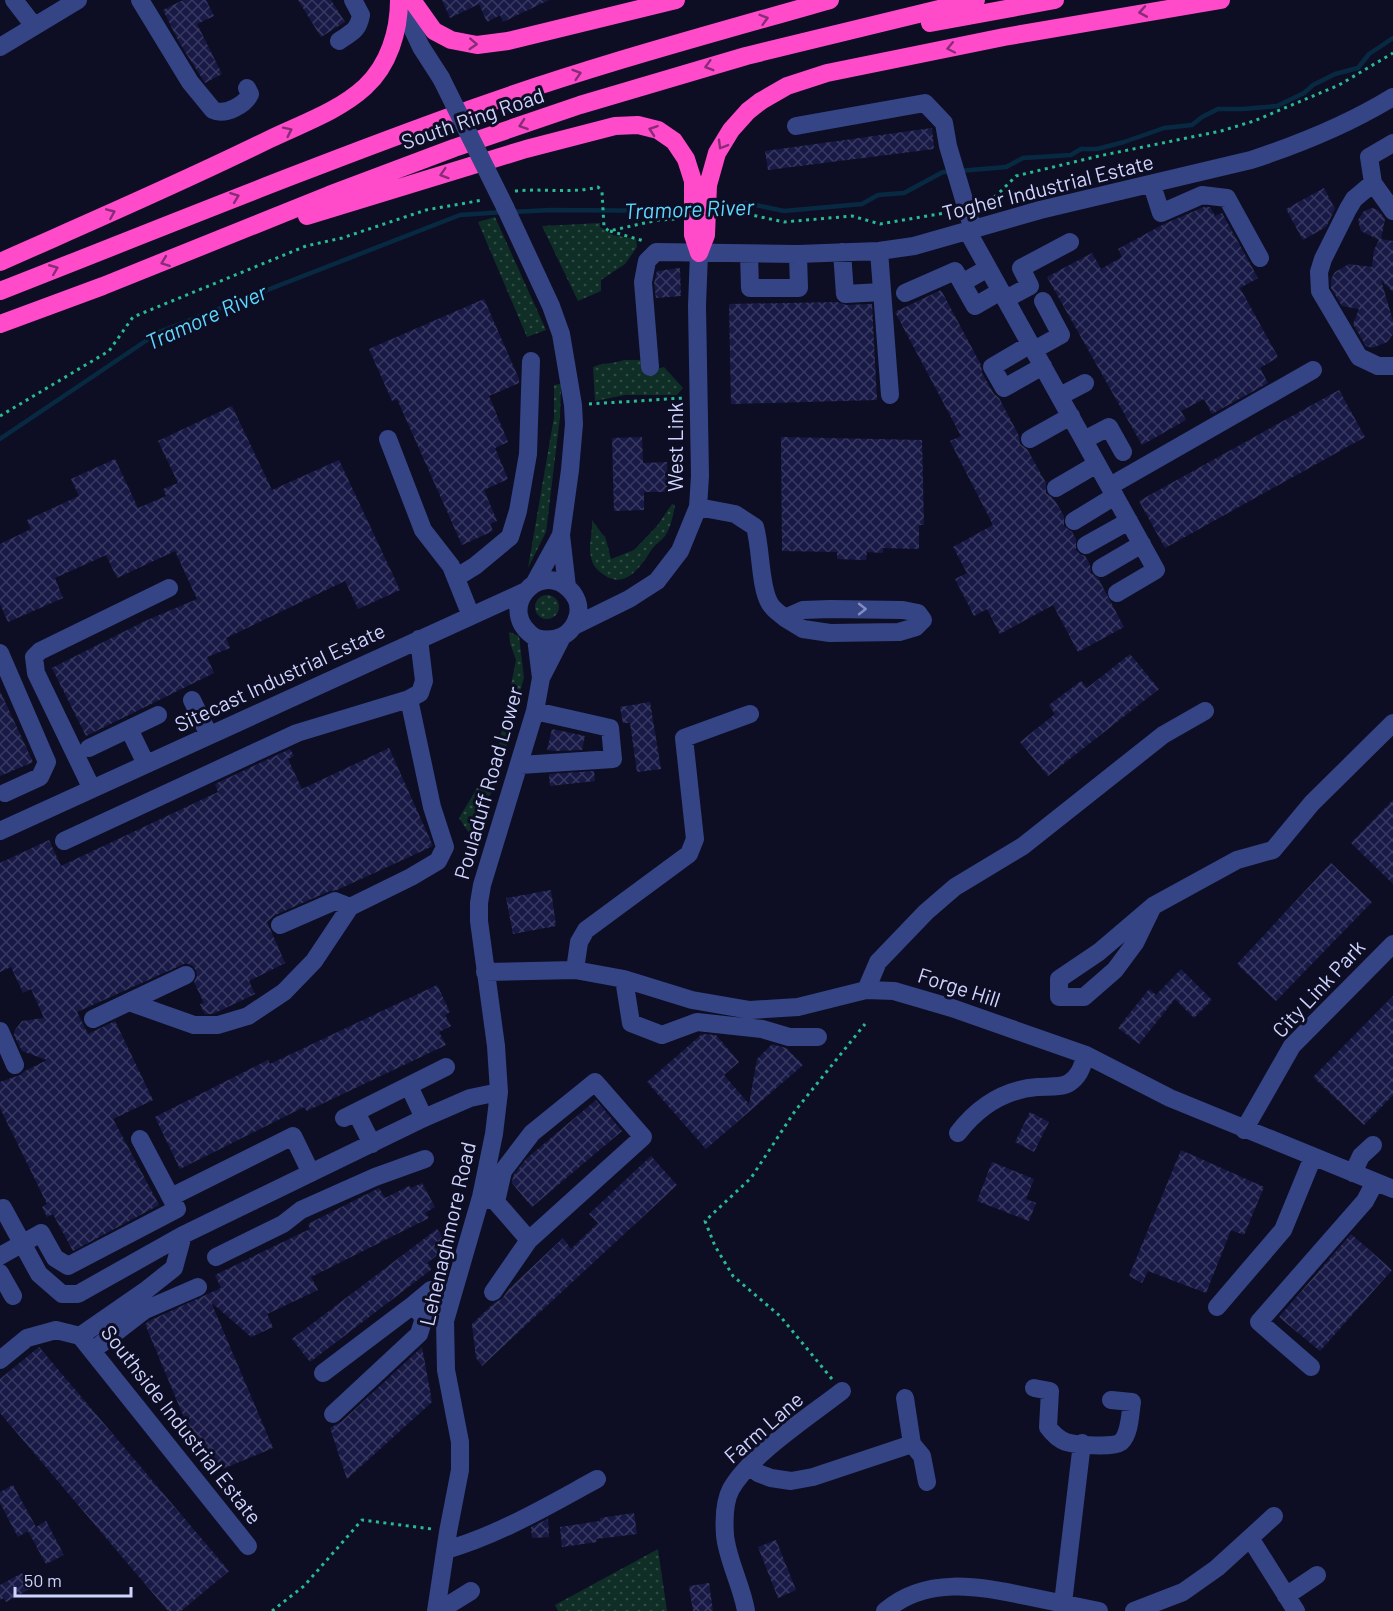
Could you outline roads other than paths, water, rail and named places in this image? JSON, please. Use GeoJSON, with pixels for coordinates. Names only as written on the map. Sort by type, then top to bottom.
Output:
{"type":"FeatureCollection","features":[{"type":"Feature","properties":{"kind":"highway"},"geometry":{"type":"LineString","coordinates":[[0,262],[166,189],[346,100],[371,81],[387,56],[397,28],[399,0]]}},
{"type":"Feature","properties":{"kind":"highway"},"geometry":{"type":"LineString","coordinates":[[412,0],[434,31],[450,40],[477,45],[508,41],[676,0]]}},
{"type":"Feature","properties":{"kind":"highway","name":"South Ring Road"},"geometry":{"type":"LineString","coordinates":[[0,291],[216,204],[476,107],[680,43],[830,0]]}},
{"type":"Feature","properties":{"kind":"highway","name":"South Ring Road"},"geometry":{"type":"LineString","coordinates":[[0,324],[196,250],[329,195],[454,148],[591,102],[746,56],[976,0]]}},
{"type":"Feature","properties":{"kind":"highway"},"geometry":{"type":"LineString","coordinates":[[928,11],[1000,0]]}},
{"type":"Feature","properties":{"kind":"highway"},"geometry":{"type":"LineString","coordinates":[[746,56],[1055,0]]}},
{"type":"Feature","properties":{"kind":"highway"},"geometry":{"type":"LineString","coordinates":[[699,253],[706,235],[708,185],[717,153],[731,130],[744,115],[761,101],[787,86],[827,73],[1004,37],[1221,0]]}},
{"type":"Feature","properties":{"kind":"highway"},"geometry":{"type":"LineString","coordinates":[[196,250],[526,149],[615,126],[638,125],[658,130],[674,141],[686,159],[693,181],[693,236],[699,253]]}},
{"type":"Feature","properties":{"kind":"street"},"geometry":{"type":"LineString","coordinates":[[14,0],[33,26]]}},
{"type":"Feature","properties":{"kind":"street"},"geometry":{"type":"LineString","coordinates":[[0,47],[78,0]]}},
{"type":"Feature","properties":{"kind":"street"},"geometry":{"type":"LineString","coordinates":[[141,0],[190,82],[213,110],[226,112],[247,100],[250,94],[247,88]]}},
{"type":"Feature","properties":{"kind":"street"},"geometry":{"type":"LineString","coordinates":[[339,41],[357,29],[360,22],[361,15],[353,0]]}},
{"type":"Feature","properties":{"kind":"street","name":"Pouladuff Road Lower"},"geometry":{"type":"LineString","coordinates":[[399,0],[421,47],[441,78],[531,260],[551,306],[561,334],[573,405],[574,424],[570,470],[561,535],[571,590],[578,610],[541,678],[535,711],[520,765],[482,885],[479,921],[485,972]]}},
{"type":"Feature","properties":{"kind":"street","name":"Pouladuff Road Lower"},"geometry":{"type":"LineString","coordinates":[[412,0],[431,44],[441,78]]}},
{"type":"Feature","properties":{"kind":"street","name":"Togher Industrial Estate"},"geometry":{"type":"LineString","coordinates":[[650,367],[643,282],[647,261],[656,252],[798,254],[879,251],[914,246],[1040,210],[1152,185],[1280,151],[1335,128],[1393,97]]}},
{"type":"Feature","properties":{"kind":"street"},"geometry":{"type":"LineString","coordinates":[[796,126],[925,103],[944,123],[970,231],[988,268],[1156,570],[1117,593]]}},
{"type":"Feature","properties":{"kind":"street"},"geometry":{"type":"LineString","coordinates":[[1393,143],[1369,157],[1373,183],[1393,211]]}},
{"type":"Feature","properties":{"kind":"street"},"geometry":{"type":"LineString","coordinates":[[1373,183],[1354,199],[1348,209],[1323,259],[1318,284],[1359,357],[1378,366],[1393,366]]}},
{"type":"Feature","properties":{"kind":"street"},"geometry":{"type":"LineString","coordinates":[[1152,185],[1161,213],[1202,195],[1227,198],[1260,258]]}},
{"type":"Feature","properties":{"kind":"street"},"geometry":{"type":"LineString","coordinates":[[905,293],[955,271],[975,306],[1030,286],[1021,268],[1070,242]]}},
{"type":"Feature","properties":{"kind":"street"},"geometry":{"type":"LineString","coordinates":[[879,251],[890,396]]}},
{"type":"Feature","properties":{"kind":"street"},"geometry":{"type":"LineString","coordinates":[[842,252],[845,294],[882,292]]}},
{"type":"Feature","properties":{"kind":"street","name":"West Link"},"geometry":{"type":"LineString","coordinates":[[568,631],[615,604],[644,591],[657,581],[685,541],[698,507],[700,476],[699,253]]}},
{"type":"Feature","properties":{"kind":"street"},"geometry":{"type":"LineString","coordinates":[[749,254],[750,288],[799,288],[798,254]]}},
{"type":"Feature","properties":{"kind":"street"},"geometry":{"type":"LineString","coordinates":[[962,283],[988,268]]}},
{"type":"Feature","properties":{"kind":"street"},"geometry":{"type":"LineString","coordinates":[[1043,302],[1061,335],[992,367],[1004,388],[1043,366]]}},
{"type":"Feature","properties":{"kind":"street"},"geometry":{"type":"LineString","coordinates":[[457,577],[475,566],[510,537],[518,511],[528,454],[531,361]]}},
{"type":"Feature","properties":{"kind":"street"},"geometry":{"type":"LineString","coordinates":[[1074,521],[1113,491],[1313,370]]}},
{"type":"Feature","properties":{"kind":"street"},"geometry":{"type":"LineString","coordinates":[[1060,396],[1085,383]]}},
{"type":"Feature","properties":{"kind":"street"},"geometry":{"type":"LineString","coordinates":[[1030,439],[1071,416]]}},
{"type":"Feature","properties":{"kind":"street"},"geometry":{"type":"LineString","coordinates":[[1084,440],[1109,427],[1123,452]]}},
{"type":"Feature","properties":{"kind":"street"},"geometry":{"type":"LineString","coordinates":[[388,439],[423,530],[451,566],[479,613],[554,640],[568,631]]}},
{"type":"Feature","properties":{"kind":"street"},"geometry":{"type":"LineString","coordinates":[[1056,488],[1098,464]]}},
{"type":"Feature","properties":{"kind":"street"},"geometry":{"type":"LineString","coordinates":[[698,507],[735,514],[755,527],[766,594],[774,610],[785,618],[803,629],[830,633],[899,632],[916,627],[923,620],[918,613],[903,610],[803,610],[785,618]]}},
{"type":"Feature","properties":{"kind":"street"},"geometry":{"type":"LineString","coordinates":[[1086,545],[1129,521]]}},
{"type":"Feature","properties":{"kind":"street","name":"Pouladuff Road Lower"},"geometry":{"type":"LineString","coordinates":[[541,678],[529,632],[518,609],[561,535]]}},
{"type":"Feature","properties":{"kind":"street"},"geometry":{"type":"LineString","coordinates":[[1101,568],[1142,544]]}},
{"type":"Feature","properties":{"kind":"street"},"geometry":{"type":"LineString","coordinates":[[529,588],[551,580],[571,590],[615,604]]}},
{"type":"Feature","properties":{"kind":"street"},"geometry":{"type":"LineString","coordinates":[[92,789],[36,673],[34,657],[40,651],[169,588]]}},
{"type":"Feature","properties":{"kind":"street","name":"Sitecast Industrial Estate"},"geometry":{"type":"LineString","coordinates":[[0,830],[479,613],[529,588]]}},
{"type":"Feature","properties":{"kind":"street"},"geometry":{"type":"LineString","coordinates":[[64,841],[297,733],[409,699],[420,693],[424,681],[419,639]]}},
{"type":"Feature","properties":{"kind":"street"},"geometry":{"type":"LineString","coordinates":[[0,652],[47,762],[40,777],[6,793]]}},
{"type":"Feature","properties":{"kind":"street"},"geometry":{"type":"LineString","coordinates":[[129,1002],[194,1025],[218,1025],[248,1016],[284,992],[314,961],[350,907],[438,861],[445,847],[432,807],[409,699]]}},
{"type":"Feature","properties":{"kind":"street"},"geometry":{"type":"LineString","coordinates":[[192,700],[209,735]]}},
{"type":"Feature","properties":{"kind":"street"},"geometry":{"type":"LineString","coordinates":[[520,765],[613,759],[610,728],[535,711]]}},
{"type":"Feature","properties":{"kind":"street"},"geometry":{"type":"LineString","coordinates":[[866,990],[878,962],[926,912],[955,887],[1023,846],[1163,735],[1205,711]]}},
{"type":"Feature","properties":{"kind":"street"},"geometry":{"type":"LineString","coordinates":[[575,970],[579,942],[586,930],[689,854],[695,839],[684,738],[750,714]]}},
{"type":"Feature","properties":{"kind":"street"},"geometry":{"type":"LineString","coordinates":[[89,748],[158,715]]}},
{"type":"Feature","properties":{"kind":"street"},"geometry":{"type":"LineString","coordinates":[[1153,906],[1135,943],[1115,970],[1084,997],[1059,997],[1059,979],[1099,952],[1153,906],[1237,860],[1273,850],[1312,803],[1393,723]]}},
{"type":"Feature","properties":{"kind":"street"},"geometry":{"type":"LineString","coordinates":[[129,729],[146,764]]}},
{"type":"Feature","properties":{"kind":"street"},"geometry":{"type":"LineString","coordinates":[[40,777],[53,807]]}},
{"type":"Feature","properties":{"kind":"street"},"geometry":{"type":"LineString","coordinates":[[280,925],[334,901],[350,907]]}},
{"type":"Feature","properties":{"kind":"street","name":"City Link Park"},"geometry":{"type":"LineString","coordinates":[[1244,1130],[1292,1046],[1393,944]]}},
{"type":"Feature","properties":{"kind":"street","name":"Forge Hill"},"geometry":{"type":"LineString","coordinates":[[485,972],[575,970],[624,979],[692,1000],[750,1010],[798,1007],[866,990],[894,991],[952,1008],[1086,1055],[1170,1098],[1393,1189]]}},
{"type":"Feature","properties":{"kind":"street","name":"Lehenaghmore Road"},"geometry":{"type":"LineString","coordinates":[[437,1611],[448,1532],[460,1470],[460,1442],[446,1370],[445,1322],[489,1199],[499,1092],[496,1046],[485,972]]}},
{"type":"Feature","properties":{"kind":"street"},"geometry":{"type":"LineString","coordinates":[[93,1019],[186,975]]}},
{"type":"Feature","properties":{"kind":"street"},"geometry":{"type":"LineString","coordinates":[[624,979],[631,1023],[662,1035],[698,1022],[762,1029],[789,1037],[818,1037]]}},
{"type":"Feature","properties":{"kind":"street"},"geometry":{"type":"LineString","coordinates":[[0,1031],[15,1065]]}},
{"type":"Feature","properties":{"kind":"street"},"geometry":{"type":"LineString","coordinates":[[958,1133],[970,1118],[1004,1094],[1026,1088],[1067,1085],[1078,1076],[1086,1055]]}},
{"type":"Feature","properties":{"kind":"street"},"geometry":{"type":"LineString","coordinates":[[372,1144],[350,1115],[446,1067]]}},
{"type":"Feature","properties":{"kind":"street"},"geometry":{"type":"LineString","coordinates":[[493,1292],[529,1240],[643,1137],[595,1082],[532,1132],[503,1171],[489,1199],[529,1240]]}},
{"type":"Feature","properties":{"kind":"street"},"geometry":{"type":"LineString","coordinates":[[409,1086],[424,1118]]}},
{"type":"Feature","properties":{"kind":"street"},"geometry":{"type":"LineString","coordinates":[[3,1208],[39,1274],[62,1294],[78,1294],[183,1235],[424,1118],[470,1098],[499,1092]]}},
{"type":"Feature","properties":{"kind":"street"},"geometry":{"type":"LineString","coordinates":[[171,1197],[293,1136],[311,1173]]}},
{"type":"Feature","properties":{"kind":"street"},"geometry":{"type":"LineString","coordinates":[[0,1256],[24,1246],[41,1233],[55,1258],[68,1266],[177,1209],[140,1139]]}},
{"type":"Feature","properties":{"kind":"street"},"geometry":{"type":"LineString","coordinates":[[1353,1173],[1361,1156],[1373,1145]]}},
{"type":"Feature","properties":{"kind":"street"},"geometry":{"type":"LineString","coordinates":[[1217,1307],[1282,1230],[1313,1157]]}},
{"type":"Feature","properties":{"kind":"street"},"geometry":{"type":"LineString","coordinates":[[216,1257],[284,1224],[301,1210],[375,1177],[425,1159]]}},
{"type":"Feature","properties":{"kind":"street"},"geometry":{"type":"LineString","coordinates":[[1311,1367],[1259,1322],[1365,1201],[1375,1182]]}},
{"type":"Feature","properties":{"kind":"street"},"geometry":{"type":"LineString","coordinates":[[286,1185],[301,1210]]}},
{"type":"Feature","properties":{"kind":"street","name":"Southside Industrial Estate"},"geometry":{"type":"LineString","coordinates":[[183,1235],[174,1268],[80,1336],[248,1546]]}},
{"type":"Feature","properties":{"kind":"street"},"geometry":{"type":"LineString","coordinates":[[0,1273],[13,1296]]}},
{"type":"Feature","properties":{"kind":"street"},"geometry":{"type":"LineString","coordinates":[[92,1351],[145,1310],[198,1287]]}},
{"type":"Feature","properties":{"kind":"street"},"geometry":{"type":"LineString","coordinates":[[333,1414],[418,1335],[419,1312],[431,1290]]}},
{"type":"Feature","properties":{"kind":"street"},"geometry":{"type":"LineString","coordinates":[[419,1312],[445,1322]]}},
{"type":"Feature","properties":{"kind":"street"},"geometry":{"type":"LineString","coordinates":[[323,1372],[419,1312]]}},
{"type":"Feature","properties":{"kind":"street"},"geometry":{"type":"LineString","coordinates":[[0,1360],[27,1338],[56,1330],[80,1336]]}},
{"type":"Feature","properties":{"kind":"street"},"geometry":{"type":"LineString","coordinates":[[1034,1389],[1050,1391],[1048,1427],[1055,1436],[1065,1442],[1114,1446],[1121,1442],[1126,1434],[1132,1402],[1112,1400]]}},
{"type":"Feature","properties":{"kind":"street","name":"Farm Lane"},"geometry":{"type":"LineString","coordinates":[[746,1611],[725,1537],[725,1513],[730,1491],[749,1466],[842,1392]]}},
{"type":"Feature","properties":{"kind":"street"},"geometry":{"type":"LineString","coordinates":[[905,1398],[912,1444],[922,1456],[927,1482]]}},
{"type":"Feature","properties":{"kind":"street"},"geometry":{"type":"LineString","coordinates":[[1063,1603],[1082,1443]]}},
{"type":"Feature","properties":{"kind":"street"},"geometry":{"type":"LineString","coordinates":[[749,1466],[758,1473],[771,1478],[791,1481],[813,1477],[912,1444]]}},
{"type":"Feature","properties":{"kind":"street"},"geometry":{"type":"LineString","coordinates":[[446,1550],[469,1544],[597,1479]]}},
{"type":"Feature","properties":{"kind":"street"},"geometry":{"type":"LineString","coordinates":[[1134,1611],[1184,1592],[1217,1569],[1274,1516]]}},
{"type":"Feature","properties":{"kind":"street"},"geometry":{"type":"LineString","coordinates":[[1250,1538],[1291,1603],[1317,1575]]}},
{"type":"Feature","properties":{"kind":"street"},"geometry":{"type":"LineString","coordinates":[[885,1611],[914,1594],[954,1585],[981,1586],[1099,1611]]}},
{"type":"Feature","properties":{"kind":"street"},"geometry":{"type":"LineString","coordinates":[[437,1611],[471,1591]]}},
{"type":"Feature","properties":{"kind":"waterway","name":"Tramore River"},"geometry":{"type":"LineString","coordinates":[[959,171],[1006,167],[1023,158],[1071,155],[1081,149],[1097,149],[1164,128],[1192,125],[1218,109],[1277,106],[1335,74],[1358,68],[1369,54],[1393,38]]}},
{"type":"Feature","properties":{"kind":"waterway","name":"Tramore River"},"geometry":{"type":"LineString","coordinates":[[713,208],[746,203],[784,211],[862,204],[878,195],[904,193],[943,172],[950,172]]}},
{"type":"Feature","properties":{"kind":"waterway","name":"Tramore River"},"geometry":{"type":"LineString","coordinates":[[512,212],[690,211]]}},
{"type":"Feature","properties":{"kind":"waterway","name":"Tramore River"},"geometry":{"type":"LineString","coordinates":[[0,439],[159,332],[460,215],[504,212]]}}]}
